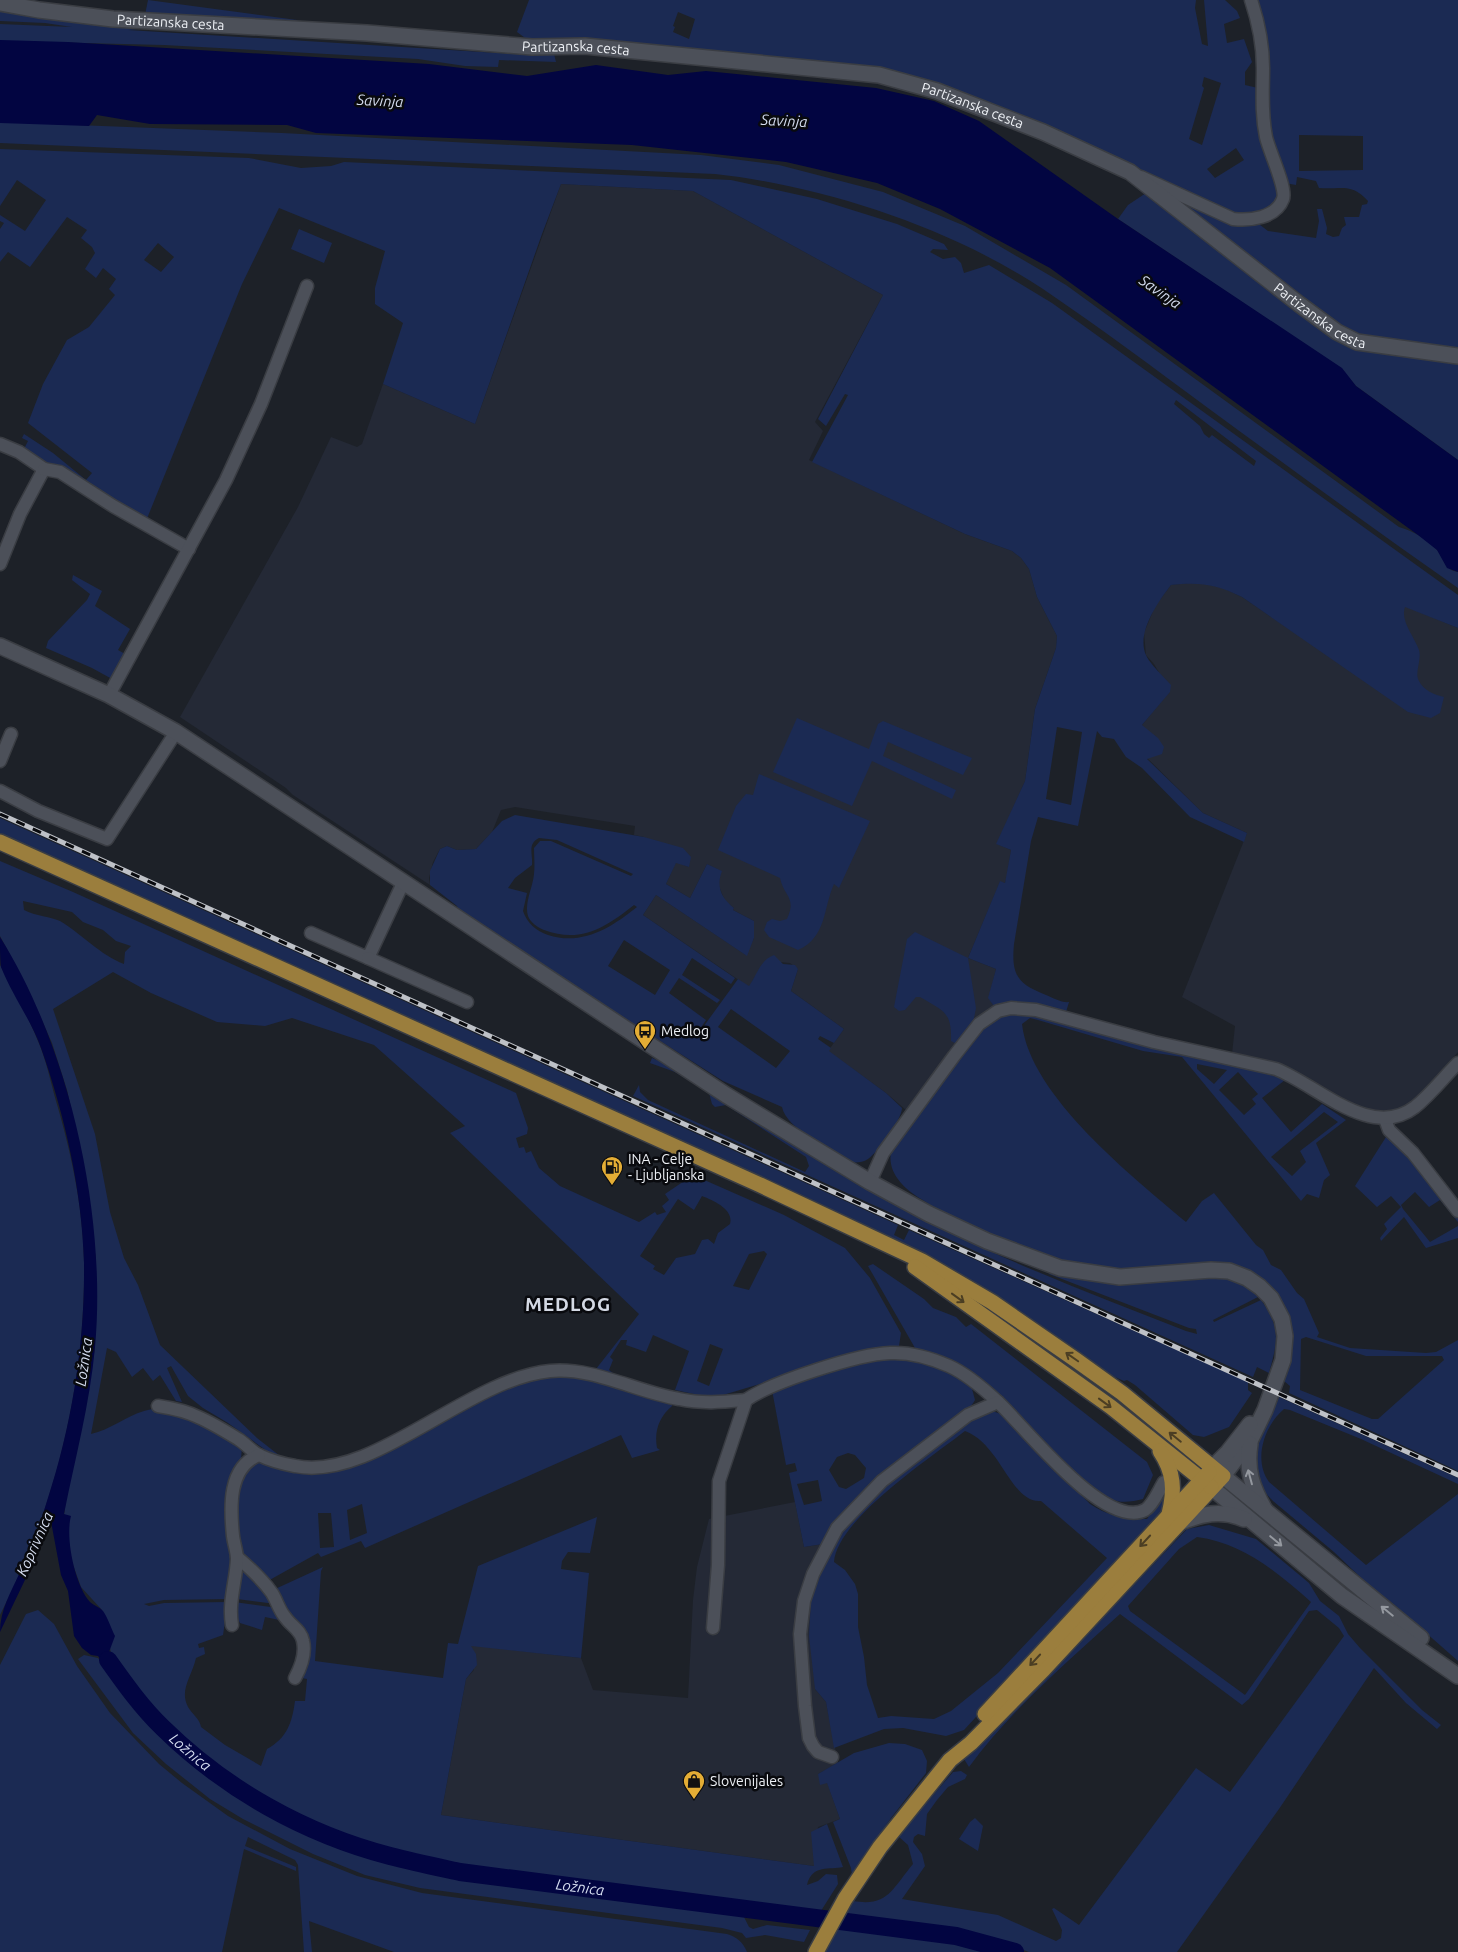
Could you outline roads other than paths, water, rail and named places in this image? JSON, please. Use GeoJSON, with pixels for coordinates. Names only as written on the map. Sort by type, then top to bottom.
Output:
{"type":"FeatureCollection","features":[{"type":"Feature","properties":{"kind":"main road"},"geometry":{"type":"LineString","coordinates":[[0,842],[887,1244],[939,1270],[1027,1325],[1122,1393],[1218,1472],[964,1737],[954,1754],[900,1819],[845,1899],[816,1952]]}},
{"type":"Feature","properties":{"kind":"main road"},"geometry":{"type":"LineString","coordinates":[[887,1244],[908,1262],[1111,1407],[1207,1484]]}},
{"type":"Feature","properties":{"kind":"main road"},"geometry":{"type":"LineString","coordinates":[[1156,1443],[1172,1475],[1173,1520]]}},
{"type":"Feature","properties":{"kind":"street","name":"Partizanska cesta"},"geometry":{"type":"LineString","coordinates":[[0,3],[113,19],[367,33],[532,47],[585,46],[879,75],[937,91],[1043,132],[1131,173],[1175,190],[1234,219],[1247,221],[1260,218],[1280,205],[1284,198],[1284,190],[1270,154],[1266,134],[1261,43],[1251,0]]}},
{"type":"Feature","properties":{"kind":"street","name":"Partizanska cesta"},"geometry":{"type":"LineString","coordinates":[[1131,173],[1337,332],[1358,342],[1458,356]]}},
{"type":"Feature","properties":{"kind":"street"},"geometry":{"type":"LineString","coordinates":[[109,694],[226,480],[257,413],[308,286]]}},
{"type":"Feature","properties":{"kind":"street"},"geometry":{"type":"LineString","coordinates":[[0,444],[19,452],[44,469],[60,472],[120,510],[189,549]]}},
{"type":"Feature","properties":{"kind":"street"},"geometry":{"type":"LineString","coordinates":[[0,564],[20,514],[44,469]]}},
{"type":"Feature","properties":{"kind":"street"},"geometry":{"type":"LineString","coordinates":[[0,646],[109,694],[176,732],[403,883],[638,1035],[663,1054],[776,1126],[870,1182],[966,1231],[1015,1253],[1060,1268],[1120,1277],[1211,1270],[1228,1271],[1247,1278],[1271,1298],[1285,1328],[1283,1360],[1271,1394],[1251,1439],[1248,1472],[1253,1487],[1266,1511]]}},
{"type":"Feature","properties":{"kind":"street"},"geometry":{"type":"LineString","coordinates":[[0,791],[38,811],[108,839],[176,732]]}},
{"type":"Feature","properties":{"kind":"street"},"geometry":{"type":"LineString","coordinates":[[0,761],[10,734]]}},
{"type":"Feature","properties":{"kind":"street"},"geometry":{"type":"LineString","coordinates":[[368,958],[403,883]]}},
{"type":"Feature","properties":{"kind":"street"},"geometry":{"type":"LineString","coordinates":[[311,933],[467,1002]]}},
{"type":"Feature","properties":{"kind":"street"},"geometry":{"type":"LineString","coordinates":[[870,1182],[883,1153],[966,1040],[988,1017],[1011,1008],[1036,1010],[1154,1042],[1276,1069],[1293,1075],[1357,1112],[1384,1119],[1402,1115],[1415,1107],[1458,1063]]}},
{"type":"Feature","properties":{"kind":"street"},"geometry":{"type":"LineString","coordinates":[[1384,1119],[1389,1130],[1413,1152],[1458,1211]]}},
{"type":"Feature","properties":{"kind":"street"},"geometry":{"type":"LineString","coordinates":[[158,1406],[197,1416],[239,1439],[259,1455],[296,1466],[339,1464],[370,1454],[457,1405],[496,1387],[549,1371],[573,1371],[678,1399],[707,1403],[746,1400],[771,1387],[845,1362],[890,1353],[927,1357],[950,1366],[967,1376],[998,1402],[1071,1479],[1106,1505],[1129,1512],[1143,1511],[1148,1507],[1164,1482]]}},
{"type":"Feature","properties":{"kind":"street"},"geometry":{"type":"LineString","coordinates":[[1218,1472],[1271,1394]]}},
{"type":"Feature","properties":{"kind":"street"},"geometry":{"type":"LineString","coordinates":[[712,1628],[718,1565],[719,1481],[746,1400]]}},
{"type":"Feature","properties":{"kind":"street"},"geometry":{"type":"LineString","coordinates":[[832,1757],[818,1752],[813,1746],[809,1738],[805,1706],[800,1634],[804,1601],[813,1574],[837,1528],[882,1481],[968,1415],[998,1402]]}},
{"type":"Feature","properties":{"kind":"street"},"geometry":{"type":"LineString","coordinates":[[1218,1472],[1251,1439]]}},
{"type":"Feature","properties":{"kind":"street"},"geometry":{"type":"LineString","coordinates":[[232,1625],[230,1612],[237,1557],[232,1514],[234,1482],[247,1460],[259,1455]]}},
{"type":"Feature","properties":{"kind":"street"},"geometry":{"type":"LineString","coordinates":[[1218,1472],[1440,1653],[1458,1671]]}},
{"type":"Feature","properties":{"kind":"street"},"geometry":{"type":"LineString","coordinates":[[1207,1484],[1342,1596],[1458,1676]]}},
{"type":"Feature","properties":{"kind":"street"},"geometry":{"type":"LineString","coordinates":[[1173,1520],[1217,1512],[1239,1517],[1255,1524]]}},
{"type":"Feature","properties":{"kind":"street"},"geometry":{"type":"LineString","coordinates":[[237,1557],[255,1572],[271,1593],[285,1617],[300,1632],[304,1654],[295,1678]]}},
{"type":"Feature","properties":{"kind":"water","name":"Savinja"},"geometry":{"type":"Polygon","coordinates":[[[0,40],[68,42],[429,64],[527,76],[596,65],[668,75],[706,71],[876,88],[934,101],[979,121],[1118,219],[1342,368],[1356,386],[1458,460],[1458,572],[1447,568],[1437,550],[1418,535],[1050,268],[940,209],[877,183],[786,162],[632,145],[316,133],[287,125],[150,124],[97,115],[89,126],[0,123],[0,40]]]}},
{"type":"Feature","properties":{"kind":"water","name":"Koprivnica"},"geometry":{"type":"Polygon","coordinates":[[[0,937],[25,981],[46,1029],[64,1081],[78,1134],[89,1189],[95,1243],[97,1296],[95,1347],[86,1410],[64,1514],[71,1516],[69,1525],[70,1548],[80,1584],[90,1602],[103,1611],[115,1636],[109,1652],[125,1674],[119,1686],[98,1656],[91,1655],[82,1648],[74,1636],[68,1591],[61,1575],[50,1516],[35,1559],[0,1632],[4,1609],[44,1510],[56,1472],[70,1413],[82,1323],[84,1263],[80,1209],[65,1127],[41,1048],[1,967],[0,937]]]}},
{"type":"Feature","properties":{"kind":"waterway","name":"Ložnica"},"geometry":{"type":"LineString","coordinates":[[108,1660],[134,1696],[155,1720],[213,1771],[268,1807],[297,1822],[358,1847],[460,1872],[956,1936],[1015,1952]]}},
{"type":"Feature","properties":{"kind":"railway"},"geometry":{"type":"LineString","coordinates":[[0,814],[1458,1475]]}},
{"type":"Feature","properties":{"kind":"place","name":"Medlog"},"geometry":{"type":"Point","coordinates":[645,1050]}},
{"type":"Feature","properties":{"kind":"place","name":"INA - Celje - Ljubljanska"},"geometry":{"type":"Point","coordinates":[612,1186]}},
{"type":"Feature","properties":{"kind":"place","name":"Slovenijales"},"geometry":{"type":"Point","coordinates":[694,1800]}},
{"type":"Feature","properties":{"kind":"district","name":"MEDLOG"},"geometry":{"type":"Point","coordinates":[568,1304]}}]}
